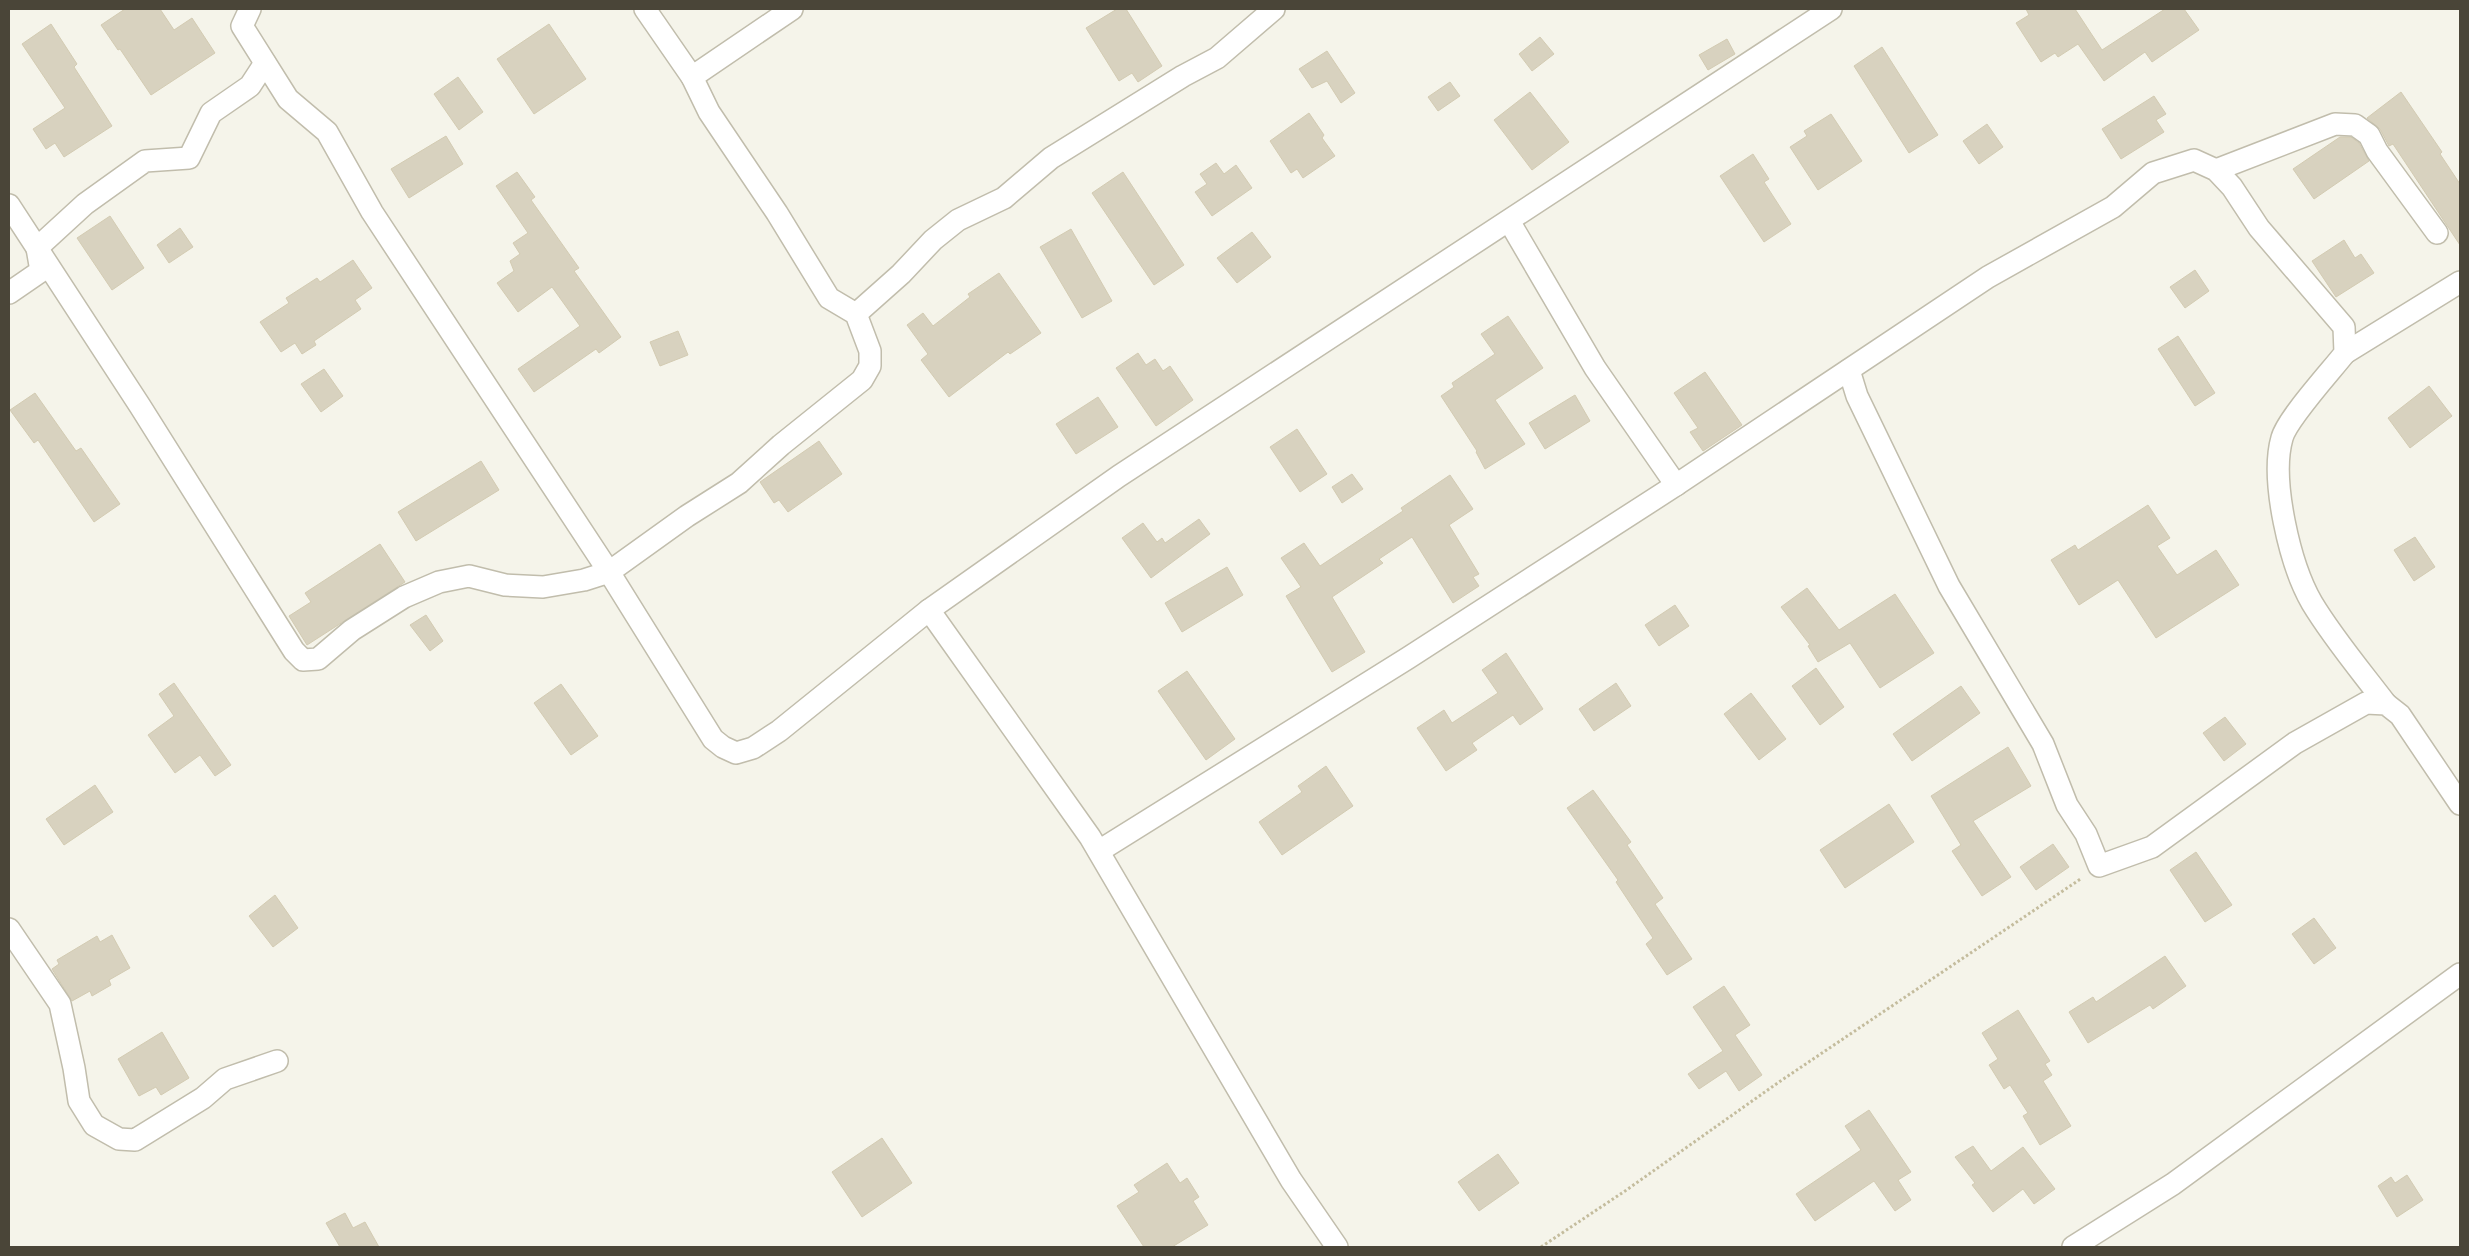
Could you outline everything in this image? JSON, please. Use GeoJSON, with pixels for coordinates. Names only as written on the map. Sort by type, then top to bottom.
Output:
{"type":"FeatureCollection","features":[{"type":"Feature","properties":{"kind":"street"},"geometry":{"type":"LineString","coordinates":[[250,9],[242,26],[288,99],[327,132],[372,212],[461,344],[609,572],[697,715],[714,739],[723,747],[736,753],[753,748],[779,731],[929,610],[1119,476],[1831,9]]}},
{"type":"Feature","properties":{"kind":"street"},"geometry":{"type":"LineString","coordinates":[[9,205],[294,651],[304,660],[318,659],[352,630],[404,597],[440,582],[469,576],[505,585],[543,587],[584,580],[609,572],[687,516],[739,483],[782,445],[862,380],[870,366],[870,351],[856,314],[829,298],[777,213],[709,112],[692,76],[645,9]]}},
{"type":"Feature","properties":{"kind":"street"},"geometry":{"type":"LineString","coordinates":[[692,76],[792,9]]}},
{"type":"Feature","properties":{"kind":"street"},"geometry":{"type":"LineString","coordinates":[[856,314],[900,274],[933,240],[958,220],[1004,198],[1051,158],[1183,76],[1217,58],[1274,9]]}},
{"type":"Feature","properties":{"kind":"street"},"geometry":{"type":"LineString","coordinates":[[37,248],[85,204],[145,161],[189,158],[212,113],[250,86],[265,63]]}},
{"type":"Feature","properties":{"kind":"street"},"geometry":{"type":"LineString","coordinates":[[2216,170],[2335,124],[2355,125],[2369,135],[2378,151],[2437,233]]}},
{"type":"Feature","properties":{"kind":"street"},"geometry":{"type":"LineString","coordinates":[[1098,851],[1408,658],[1676,485],[1988,277],[2114,208],[2153,173],[2194,160],[2216,170],[2232,187],[2259,228],[2344,327],[2345,354]]}},
{"type":"Feature","properties":{"kind":"street"},"geometry":{"type":"LineString","coordinates":[[1509,221],[1595,368],[1676,485]]}},
{"type":"Feature","properties":{"kind":"street"},"geometry":{"type":"LineString","coordinates":[[9,293],[41,271],[37,248]]}},
{"type":"Feature","properties":{"kind":"street"},"geometry":{"type":"LineString","coordinates":[[2460,282],[2345,354],[2299,411],[2282,436],[2278,470],[2282,512],[2294,558],[2311,602],[2386,704],[2400,715],[2460,804]]}},
{"type":"Feature","properties":{"kind":"street"},"geometry":{"type":"LineString","coordinates":[[1849,370],[1857,396],[1949,586],[2042,744],[2067,805],[2086,834],[2099,866],[2152,847],[2295,743],[2342,716],[2366,703],[2386,704]]}},
{"type":"Feature","properties":{"kind":"street"},"geometry":{"type":"LineString","coordinates":[[929,610],[1098,851],[1291,1180],[1337,1247]]}},
{"type":"Feature","properties":{"kind":"street"},"geometry":{"type":"LineString","coordinates":[[9,929],[60,1004],[79,1101],[94,1126],[119,1139],[135,1140],[203,1098],[225,1079],[277,1061]]}},
{"type":"Feature","properties":{"kind":"street"},"geometry":{"type":"LineString","coordinates":[[2073,1247],[2173,1184],[2460,974]]}},
{"type":"Feature","properties":{"kind":"path"},"geometry":{"type":"LineString","coordinates":[[1541,1247],[1625,1191],[1779,1082],[2099,866]]}},
{"type":"Feature","properties":{"kind":"building"},"geometry":{"type":"Polygon","coordinates":[[[125,9],[160,9],[174,30],[192,18],[215,53],[151,95],[120,49],[118,50],[101,25],[125,9]]]}},
{"type":"Feature","properties":{"kind":"building"},"geometry":{"type":"Polygon","coordinates":[[[1117,9],[1126,9],[1162,66],[1138,82],[1132,73],[1119,81],[1086,28],[1117,9]]]}},
{"type":"Feature","properties":{"kind":"building"},"geometry":{"type":"Polygon","coordinates":[[[2026,9],[2075,9],[2102,50],[2165,9],[2184,9],[2199,30],[2152,62],[2145,52],[2104,81],[2078,44],[2058,57],[2055,53],[2041,62],[2016,23],[2029,15],[2026,9]]]}},
{"type":"Feature","properties":{"kind":"building"},"geometry":{"type":"Polygon","coordinates":[[[51,24],[77,64],[74,67],[112,126],[64,157],[55,143],[46,149],[33,129],[65,108],[22,44],[51,24]]]}},
{"type":"Feature","properties":{"kind":"building"},"geometry":{"type":"Polygon","coordinates":[[[549,24],[586,79],[534,114],[497,59],[549,24]]]}},
{"type":"Feature","properties":{"kind":"building"},"geometry":{"type":"Polygon","coordinates":[[[1540,37],[1554,54],[1532,71],[1519,54],[1540,37]]]}},
{"type":"Feature","properties":{"kind":"building"},"geometry":{"type":"Polygon","coordinates":[[[1727,39],[1735,54],[1708,70],[1699,55],[1727,39]]]}},
{"type":"Feature","properties":{"kind":"building"},"geometry":{"type":"Polygon","coordinates":[[[1882,47],[1938,135],[1909,153],[1854,66],[1882,47]]]}},
{"type":"Feature","properties":{"kind":"building"},"geometry":{"type":"Polygon","coordinates":[[[1327,51],[1355,93],[1341,103],[1327,81],[1312,88],[1299,69],[1327,51]]]}},
{"type":"Feature","properties":{"kind":"building"},"geometry":{"type":"Polygon","coordinates":[[[458,77],[483,112],[459,130],[434,94],[458,77]]]}},
{"type":"Feature","properties":{"kind":"building"},"geometry":{"type":"Polygon","coordinates":[[[1450,82],[1460,96],[1438,111],[1428,97],[1450,82]]]}},
{"type":"Feature","properties":{"kind":"building"},"geometry":{"type":"Polygon","coordinates":[[[1530,92],[1569,142],[1532,170],[1494,120],[1530,92]]]}},
{"type":"Feature","properties":{"kind":"building"},"geometry":{"type":"Polygon","coordinates":[[[2401,92],[2442,152],[2440,154],[2460,184],[2460,245],[2393,144],[2389,146],[2380,129],[2367,118],[2401,92]]]}},
{"type":"Feature","properties":{"kind":"building"},"geometry":{"type":"Polygon","coordinates":[[[2154,96],[2166,114],[2156,120],[2164,132],[2121,159],[2102,129],[2154,96]]]}},
{"type":"Feature","properties":{"kind":"building"},"geometry":{"type":"Polygon","coordinates":[[[1309,113],[1324,135],[1322,138],[1335,156],[1303,178],[1297,169],[1291,173],[1270,141],[1309,113]]]}},
{"type":"Feature","properties":{"kind":"building"},"geometry":{"type":"Polygon","coordinates":[[[1831,114],[1862,161],[1818,190],[1790,147],[1807,136],[1804,131],[1831,114]]]}},
{"type":"Feature","properties":{"kind":"building"},"geometry":{"type":"Polygon","coordinates":[[[1987,124],[2003,147],[1979,164],[1963,141],[1987,124]]]}},
{"type":"Feature","properties":{"kind":"building"},"geometry":{"type":"Polygon","coordinates":[[[446,136],[463,164],[409,198],[391,169],[446,136]]]}},
{"type":"Feature","properties":{"kind":"building"},"geometry":{"type":"Polygon","coordinates":[[[2340,137],[2351,137],[2359,143],[2369,161],[2314,199],[2293,169],[2340,137]]]}},
{"type":"Feature","properties":{"kind":"building"},"geometry":{"type":"Polygon","coordinates":[[[1753,154],[1769,179],[1764,182],[1791,224],[1764,242],[1720,176],[1753,154]]]}},
{"type":"Feature","properties":{"kind":"building"},"geometry":{"type":"Polygon","coordinates":[[[1216,163],[1224,174],[1236,165],[1252,188],[1212,216],[1195,192],[1207,184],[1200,174],[1216,163]]]}},
{"type":"Feature","properties":{"kind":"building"},"geometry":{"type":"Polygon","coordinates":[[[517,172],[535,197],[531,200],[579,268],[574,271],[621,337],[599,353],[596,349],[534,392],[518,369],[580,326],[552,287],[518,312],[497,283],[514,271],[510,261],[520,254],[513,243],[528,233],[496,186],[517,172]]]}},
{"type":"Feature","properties":{"kind":"building"},"geometry":{"type":"Polygon","coordinates":[[[1123,172],[1184,265],[1154,285],[1092,193],[1123,172]]]}},
{"type":"Feature","properties":{"kind":"building"},"geometry":{"type":"Polygon","coordinates":[[[110,216],[144,268],[112,290],[77,238],[110,216]]]}},
{"type":"Feature","properties":{"kind":"building"},"geometry":{"type":"Polygon","coordinates":[[[180,228],[193,247],[169,263],[157,245],[180,228]]]}},
{"type":"Feature","properties":{"kind":"building"},"geometry":{"type":"Polygon","coordinates":[[[1071,229],[1112,301],[1082,318],[1040,247],[1071,229]]]}},
{"type":"Feature","properties":{"kind":"building"},"geometry":{"type":"Polygon","coordinates":[[[1252,232],[1271,257],[1237,283],[1217,258],[1252,232]]]}},
{"type":"Feature","properties":{"kind":"building"},"geometry":{"type":"Polygon","coordinates":[[[2344,240],[2355,258],[2361,254],[2374,273],[2336,297],[2312,261],[2344,240]]]}},
{"type":"Feature","properties":{"kind":"building"},"geometry":{"type":"Polygon","coordinates":[[[353,260],[372,288],[355,300],[361,309],[314,341],[316,345],[302,354],[295,343],[281,352],[260,322],[289,303],[286,298],[317,278],[320,282],[353,260]]]}},
{"type":"Feature","properties":{"kind":"building"},"geometry":{"type":"Polygon","coordinates":[[[2195,270],[2209,291],[2185,308],[2170,287],[2195,270]]]}},
{"type":"Feature","properties":{"kind":"building"},"geometry":{"type":"Polygon","coordinates":[[[999,273],[1041,333],[1010,354],[1008,352],[949,397],[921,360],[928,354],[907,325],[923,313],[933,326],[970,297],[968,294],[999,273]]]}},
{"type":"Feature","properties":{"kind":"building"},"geometry":{"type":"Polygon","coordinates":[[[1508,316],[1543,368],[1495,400],[1525,444],[1485,469],[1477,451],[1441,396],[1454,387],[1452,383],[1495,354],[1481,334],[1508,316]]]}},
{"type":"Feature","properties":{"kind":"building"},"geometry":{"type":"Polygon","coordinates":[[[678,331],[688,355],[660,366],[650,342],[678,331]]]}},
{"type":"Feature","properties":{"kind":"building"},"geometry":{"type":"Polygon","coordinates":[[[2178,336],[2215,393],[2195,406],[2158,349],[2178,336]]]}},
{"type":"Feature","properties":{"kind":"building"},"geometry":{"type":"Polygon","coordinates":[[[1138,353],[1146,365],[1155,359],[1163,371],[1170,366],[1193,400],[1156,426],[1116,368],[1138,353]]]}},
{"type":"Feature","properties":{"kind":"building"},"geometry":{"type":"Polygon","coordinates":[[[324,369],[343,396],[321,412],[301,384],[324,369]]]}},
{"type":"Feature","properties":{"kind":"building"},"geometry":{"type":"Polygon","coordinates":[[[1705,372],[1742,425],[1703,451],[1690,432],[1698,428],[1674,393],[1705,372]]]}},
{"type":"Feature","properties":{"kind":"building"},"geometry":{"type":"Polygon","coordinates":[[[2429,386],[2452,416],[2410,448],[2388,418],[2429,386]]]}},
{"type":"Feature","properties":{"kind":"building"},"geometry":{"type":"Polygon","coordinates":[[[35,393],[76,451],[81,448],[120,504],[94,522],[38,440],[34,443],[10,410],[35,393]]]}},
{"type":"Feature","properties":{"kind":"building"},"geometry":{"type":"Polygon","coordinates":[[[1575,395],[1590,421],[1545,449],[1529,423],[1575,395]]]}},
{"type":"Feature","properties":{"kind":"building"},"geometry":{"type":"Polygon","coordinates":[[[1098,397],[1118,427],[1076,454],[1056,424],[1098,397]]]}},
{"type":"Feature","properties":{"kind":"building"},"geometry":{"type":"Polygon","coordinates":[[[1297,429],[1327,474],[1300,492],[1270,447],[1297,429]]]}},
{"type":"Feature","properties":{"kind":"building"},"geometry":{"type":"Polygon","coordinates":[[[819,441],[842,474],[788,512],[779,500],[774,503],[760,482],[819,441]]]}},
{"type":"Feature","properties":{"kind":"building"},"geometry":{"type":"Polygon","coordinates":[[[481,461],[499,490],[416,541],[398,512],[481,461]]]}},
{"type":"Feature","properties":{"kind":"building"},"geometry":{"type":"Polygon","coordinates":[[[1352,474],[1363,489],[1342,503],[1332,487],[1352,474]]]}},
{"type":"Feature","properties":{"kind":"building"},"geometry":{"type":"Polygon","coordinates":[[[1450,475],[1473,509],[1449,525],[1479,574],[1473,577],[1479,586],[1453,603],[1412,537],[1379,559],[1383,563],[1332,597],[1365,652],[1332,672],[1286,596],[1301,587],[1281,558],[1304,543],[1320,566],[1403,511],[1401,508],[1450,475]]]}},
{"type":"Feature","properties":{"kind":"building"},"geometry":{"type":"Polygon","coordinates":[[[2148,505],[2170,538],[2157,546],[2177,575],[2216,550],[2239,585],[2156,638],[2118,580],[2079,605],[2051,560],[2075,545],[2078,550],[2148,505]]]}},
{"type":"Feature","properties":{"kind":"building"},"geometry":{"type":"Polygon","coordinates":[[[1199,519],[1210,534],[1151,578],[1122,538],[1143,523],[1157,542],[1162,538],[1165,543],[1199,519]]]}},
{"type":"Feature","properties":{"kind":"building"},"geometry":{"type":"Polygon","coordinates":[[[2415,537],[2435,567],[2414,581],[2394,550],[2415,537]]]}},
{"type":"Feature","properties":{"kind":"building"},"geometry":{"type":"Polygon","coordinates":[[[380,544],[405,582],[307,645],[289,616],[311,602],[305,593],[380,544]]]}},
{"type":"Feature","properties":{"kind":"building"},"geometry":{"type":"Polygon","coordinates":[[[1227,567],[1243,595],[1182,632],[1165,603],[1227,567]]]}},
{"type":"Feature","properties":{"kind":"building"},"geometry":{"type":"Polygon","coordinates":[[[1807,588],[1839,630],[1895,594],[1934,653],[1880,688],[1850,643],[1818,662],[1808,646],[1810,645],[1781,607],[1807,588]]]}},
{"type":"Feature","properties":{"kind":"building"},"geometry":{"type":"Polygon","coordinates":[[[1675,605],[1689,626],[1659,646],[1645,625],[1675,605]]]}},
{"type":"Feature","properties":{"kind":"building"},"geometry":{"type":"Polygon","coordinates":[[[426,615],[443,641],[430,651],[410,625],[426,615]]]}},
{"type":"Feature","properties":{"kind":"building"},"geometry":{"type":"Polygon","coordinates":[[[1506,653],[1543,709],[1520,725],[1513,715],[1472,743],[1477,750],[1446,771],[1417,728],[1444,710],[1452,723],[1498,693],[1482,670],[1506,653]]]}},
{"type":"Feature","properties":{"kind":"building"},"geometry":{"type":"Polygon","coordinates":[[[1816,668],[1844,707],[1820,725],[1792,686],[1816,668]]]}},
{"type":"Feature","properties":{"kind":"building"},"geometry":{"type":"Polygon","coordinates":[[[1187,671],[1235,739],[1206,760],[1158,691],[1187,671]]]}},
{"type":"Feature","properties":{"kind":"building"},"geometry":{"type":"Polygon","coordinates":[[[174,683],[231,765],[215,776],[200,755],[175,773],[148,735],[174,716],[159,694],[174,683]]]}},
{"type":"Feature","properties":{"kind":"building"},"geometry":{"type":"Polygon","coordinates":[[[1616,683],[1631,706],[1594,731],[1579,709],[1616,683]]]}},
{"type":"Feature","properties":{"kind":"building"},"geometry":{"type":"Polygon","coordinates":[[[561,684],[598,736],[571,755],[534,703],[561,684]]]}},
{"type":"Feature","properties":{"kind":"building"},"geometry":{"type":"Polygon","coordinates":[[[1961,686],[1980,713],[1912,761],[1893,734],[1961,686]]]}},
{"type":"Feature","properties":{"kind":"building"},"geometry":{"type":"Polygon","coordinates":[[[1751,693],[1786,739],[1759,760],[1724,714],[1751,693]]]}},
{"type":"Feature","properties":{"kind":"building"},"geometry":{"type":"Polygon","coordinates":[[[2225,717],[2246,744],[2224,761],[2203,733],[2225,717]]]}},
{"type":"Feature","properties":{"kind":"building"},"geometry":{"type":"Polygon","coordinates":[[[2008,747],[2031,786],[1973,821],[2011,877],[1982,896],[1952,851],[1961,845],[1931,796],[2008,747]]]}},
{"type":"Feature","properties":{"kind":"building"},"geometry":{"type":"Polygon","coordinates":[[[1326,766],[1353,806],[1282,855],[1259,822],[1302,792],[1298,786],[1326,766]]]}},
{"type":"Feature","properties":{"kind":"building"},"geometry":{"type":"Polygon","coordinates":[[[95,785],[113,812],[64,845],[46,819],[95,785]]]}},
{"type":"Feature","properties":{"kind":"building"},"geometry":{"type":"Polygon","coordinates":[[[1593,790],[1631,842],[1627,845],[1663,898],[1655,904],[1692,959],[1667,975],[1646,944],[1653,938],[1616,882],[1618,880],[1567,808],[1593,790]]]}},
{"type":"Feature","properties":{"kind":"building"},"geometry":{"type":"Polygon","coordinates":[[[1889,804],[1914,842],[1845,888],[1820,850],[1889,804]]]}},
{"type":"Feature","properties":{"kind":"building"},"geometry":{"type":"Polygon","coordinates":[[[2053,844],[2069,867],[2036,890],[2020,867],[2053,844]]]}},
{"type":"Feature","properties":{"kind":"building"},"geometry":{"type":"Polygon","coordinates":[[[2196,852],[2232,905],[2205,922],[2170,870],[2196,852]]]}},
{"type":"Feature","properties":{"kind":"building"},"geometry":{"type":"Polygon","coordinates":[[[275,895],[298,928],[273,947],[249,916],[275,895]]]}},
{"type":"Feature","properties":{"kind":"building"},"geometry":{"type":"Polygon","coordinates":[[[2314,918],[2336,948],[2314,964],[2292,934],[2314,918]]]}},
{"type":"Feature","properties":{"kind":"building"},"geometry":{"type":"Polygon","coordinates":[[[112,935],[130,968],[109,980],[111,985],[92,996],[90,991],[72,1001],[52,969],[59,964],[57,960],[97,936],[100,942],[112,935]]]}},
{"type":"Feature","properties":{"kind":"building"},"geometry":{"type":"Polygon","coordinates":[[[2165,956],[2186,986],[2153,1009],[2150,1005],[2088,1043],[2069,1012],[2093,997],[2096,1002],[2165,956]]]}},
{"type":"Feature","properties":{"kind":"building"},"geometry":{"type":"Polygon","coordinates":[[[1724,986],[1750,1025],[1735,1035],[1762,1075],[1739,1091],[1726,1071],[1699,1089],[1688,1074],[1723,1051],[1693,1007],[1724,986]]]}},
{"type":"Feature","properties":{"kind":"building"},"geometry":{"type":"Polygon","coordinates":[[[2018,1010],[2050,1061],[2045,1064],[2052,1075],[2043,1081],[2071,1126],[2040,1145],[2023,1116],[2028,1113],[2010,1085],[2004,1089],[1989,1065],[1998,1059],[1982,1033],[2018,1010]]]}},
{"type":"Feature","properties":{"kind":"building"},"geometry":{"type":"Polygon","coordinates":[[[162,1032],[189,1078],[161,1095],[156,1087],[139,1096],[118,1059],[162,1032]]]}},
{"type":"Feature","properties":{"kind":"building"},"geometry":{"type":"Polygon","coordinates":[[[1869,1110],[1911,1172],[1898,1180],[1911,1200],[1895,1211],[1874,1181],[1815,1221],[1796,1194],[1861,1150],[1845,1126],[1869,1110]]]}},
{"type":"Feature","properties":{"kind":"building"},"geometry":{"type":"Polygon","coordinates":[[[882,1138],[912,1183],[862,1217],[832,1172],[882,1138]]]}},
{"type":"Feature","properties":{"kind":"building"},"geometry":{"type":"Polygon","coordinates":[[[1973,1146],[1991,1171],[2023,1147],[2055,1189],[2034,1204],[2023,1189],[1993,1212],[1972,1185],[1975,1183],[1955,1157],[1973,1146]]]}},
{"type":"Feature","properties":{"kind":"building"},"geometry":{"type":"Polygon","coordinates":[[[1498,1154],[1519,1183],[1479,1211],[1458,1182],[1498,1154]]]}},
{"type":"Feature","properties":{"kind":"building"},"geometry":{"type":"Polygon","coordinates":[[[1167,1163],[1180,1183],[1187,1178],[1199,1197],[1193,1201],[1208,1225],[1172,1247],[1144,1247],[1117,1206],[1139,1192],[1134,1185],[1167,1163]]]}},
{"type":"Feature","properties":{"kind":"building"},"geometry":{"type":"Polygon","coordinates":[[[2407,1175],[2423,1200],[2397,1217],[2378,1186],[2391,1177],[2395,1183],[2407,1175]]]}},
{"type":"Feature","properties":{"kind":"building"},"geometry":{"type":"Polygon","coordinates":[[[345,1213],[353,1228],[365,1222],[379,1247],[340,1247],[326,1223],[345,1213]]]}}]}
